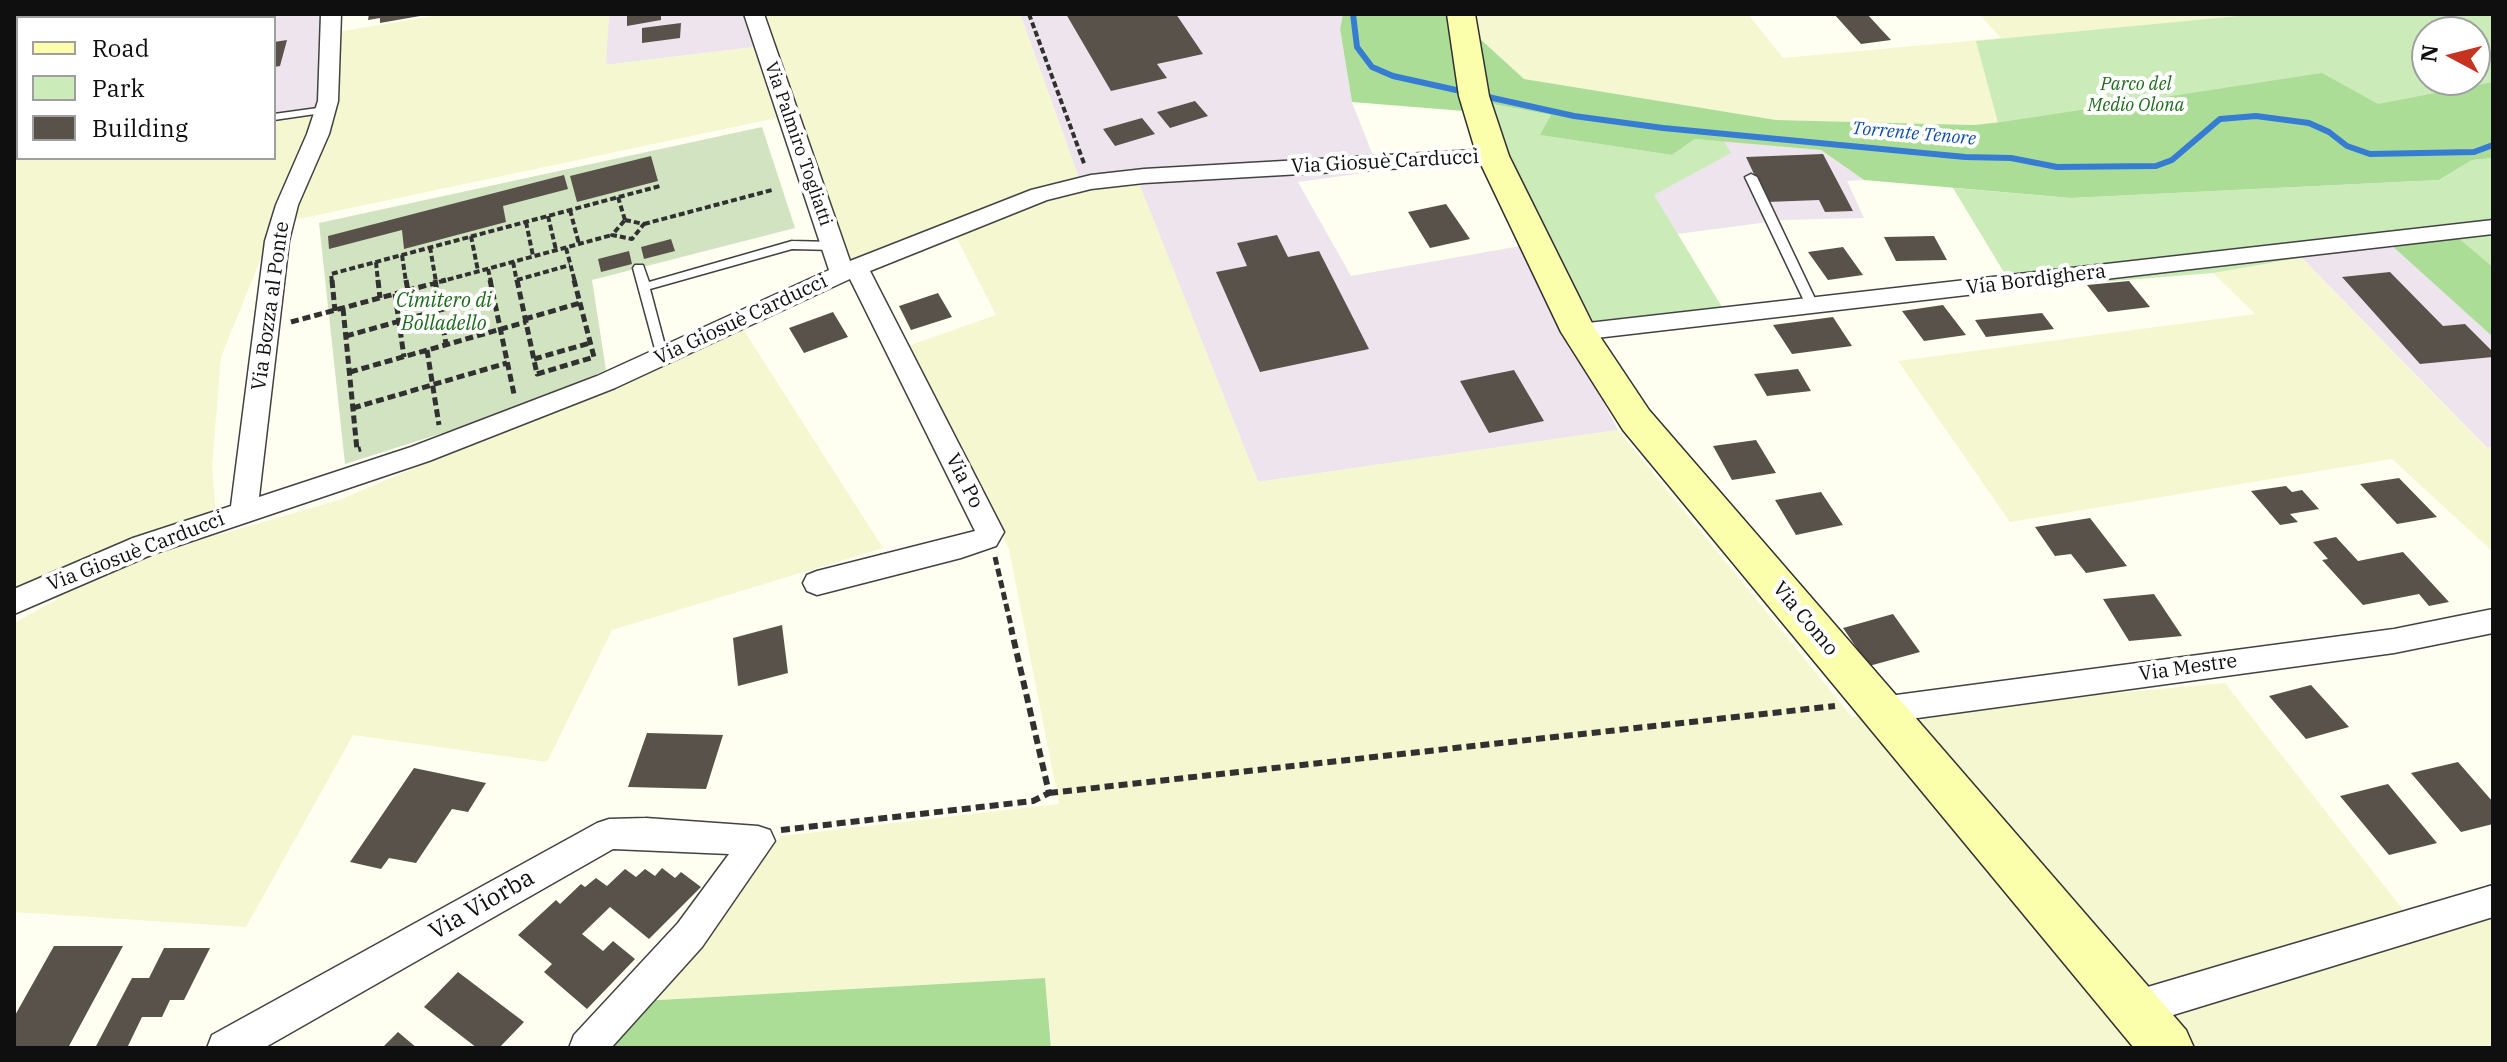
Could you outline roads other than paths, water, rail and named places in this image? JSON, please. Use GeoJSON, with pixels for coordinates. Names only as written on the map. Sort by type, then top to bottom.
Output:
{"type":"FeatureCollection","features":[{"type":"Feature","properties":{"kind":"main road","name":"Via Como"},"geometry":{"type":"LineString","coordinates":[[1461,14],[1486,137],[1579,332],[1636,420],[2168,1048]]}},
{"type":"Feature","properties":{"kind":"street","name":"Via Bozza al Ponte"},"geometry":{"type":"LineString","coordinates":[[244,511],[277,241],[287,205],[318,134],[325,110],[331,14]]}},
{"type":"Feature","properties":{"kind":"street","name":"Via Palmiro Togliatti"},"geometry":{"type":"LineString","coordinates":[[754,14],[833,246],[849,270]]}},
{"type":"Feature","properties":{"kind":"street","name":"Via Giosuè Carducci"},"geometry":{"type":"LineString","coordinates":[[14,602],[143,546],[420,454],[606,382],[849,270],[1039,195],[1091,182],[1486,137]]}},
{"type":"Feature","properties":{"kind":"street","name":"Via Bordighera"},"geometry":{"type":"LineString","coordinates":[[1579,332],[2493,227]]}},
{"type":"Feature","properties":{"kind":"street","name":"Via Po"},"geometry":{"type":"LineString","coordinates":[[817,583],[961,547],[986,538],[990,532],[849,270]]}},
{"type":"Feature","properties":{"kind":"street","name":"Via Mestre"},"geometry":{"type":"LineString","coordinates":[[1878,706],[2394,641],[2493,621]]}},
{"type":"Feature","properties":{"kind":"street","name":"Via Viorba"},"geometry":{"type":"LineString","coordinates":[[225,1048],[609,834],[646,833],[758,841],[690,935],[587,1048]]}},
{"type":"Feature","properties":{"kind":"street"},"geometry":{"type":"LineString","coordinates":[[2134,1009],[2493,901]]}},
{"type":"Feature","properties":{"kind":"lane"},"geometry":{"type":"LineString","coordinates":[[276,117],[325,110]]}},
{"type":"Feature","properties":{"kind":"lane"},"geometry":{"type":"LineString","coordinates":[[1751,177],[1812,305]]}},
{"type":"Feature","properties":{"kind":"lane"},"geometry":{"type":"LineString","coordinates":[[644,287],[792,245],[833,246]]}},
{"type":"Feature","properties":{"kind":"lane"},"geometry":{"type":"LineString","coordinates":[[639,268],[662,357]]}},
{"type":"Feature","properties":{"kind":"waterway","name":"Torrente Tenore"},"geometry":{"type":"LineString","coordinates":[[1353,14],[1357,47],[1372,67],[1393,76],[1465,92]]}},
{"type":"Feature","properties":{"kind":"waterway","name":"Torrente Tenore"},"geometry":{"type":"LineString","coordinates":[[1479,95],[1574,116],[1663,128],[1965,157],[2011,158],[2057,167],[2156,166],[2172,160],[2220,119],[2256,116],[2309,123],[2329,132],[2347,146],[2370,154],[2474,152],[2493,145]]}},
{"type":"Feature","properties":{"kind":"park label","name":"Parco del Medio Olona"},"geometry":{"type":"Point","coordinates":[2136,95]}},
{"type":"Feature","properties":{"kind":"park label","name":"Cimitero di Bolladello"},"geometry":{"type":"Point","coordinates":[444,312]}}]}
